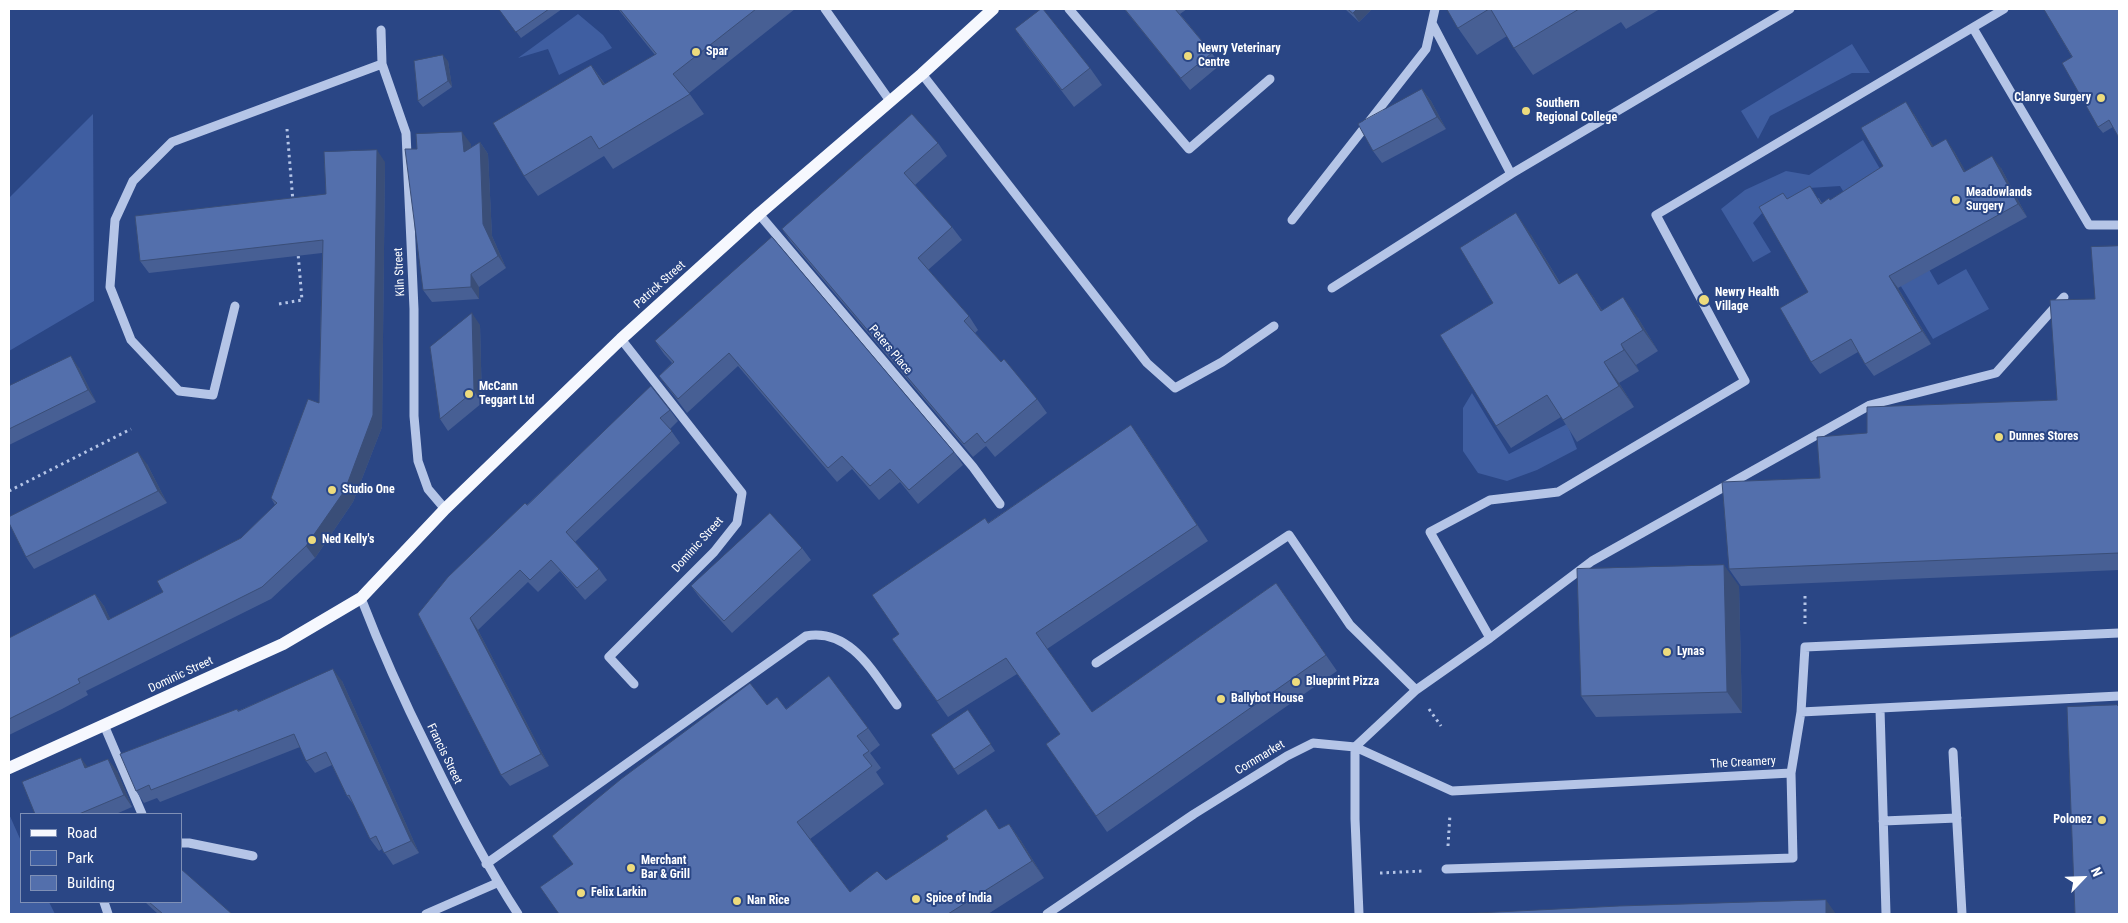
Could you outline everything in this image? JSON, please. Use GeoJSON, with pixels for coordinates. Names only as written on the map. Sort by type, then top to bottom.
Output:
{"type":"FeatureCollection","features":[{"type":"Feature","properties":{"kind":"main road","name":"Patrick Street"},"geometry":{"type":"LineString","coordinates":[[361,598],[444,509],[620,338],[759,214],[922,74],[993,9]]}},
{"type":"Feature","properties":{"kind":"main road","name":"Dominic Street"},"geometry":{"type":"LineString","coordinates":[[9,768],[283,644],[361,598]]}},
{"type":"Feature","properties":{"kind":"street"},"geometry":{"type":"LineString","coordinates":[[825,9],[890,101]]}},
{"type":"Feature","properties":{"kind":"street"},"geometry":{"type":"LineString","coordinates":[[1069,9],[1189,149],[1270,79]]}},
{"type":"Feature","properties":{"kind":"street"},"geometry":{"type":"LineString","coordinates":[[1292,220],[1426,49],[1434,9]]}},
{"type":"Feature","properties":{"kind":"street"},"geometry":{"type":"LineString","coordinates":[[1332,288],[1511,174],[1790,9]]}},
{"type":"Feature","properties":{"kind":"street"},"geometry":{"type":"LineString","coordinates":[[1490,638],[1430,532],[1490,500],[1558,492],[1745,381],[1656,214],[2004,9]]}},
{"type":"Feature","properties":{"kind":"street"},"geometry":{"type":"LineString","coordinates":[[1432,23],[1511,174]]}},
{"type":"Feature","properties":{"kind":"street"},"geometry":{"type":"LineString","coordinates":[[1973,28],[2089,225],[2119,225]]}},
{"type":"Feature","properties":{"kind":"street","name":"Kiln Street"},"geometry":{"type":"LineString","coordinates":[[381,30],[382,64],[406,133],[414,309],[414,416],[418,461],[428,488],[444,509]]}},
{"type":"Feature","properties":{"kind":"street"},"geometry":{"type":"LineString","coordinates":[[235,306],[213,395],[179,391],[131,340],[110,287],[115,220],[133,181],[172,142],[382,64]]}},
{"type":"Feature","properties":{"kind":"street"},"geometry":{"type":"LineString","coordinates":[[922,74],[1147,363],[1175,388],[1222,362],[1274,326]]}},
{"type":"Feature","properties":{"kind":"street","name":"Peters Place"},"geometry":{"type":"LineString","coordinates":[[759,214],[973,467],[1000,504]]}},
{"type":"Feature","properties":{"kind":"street"},"geometry":{"type":"LineString","coordinates":[[1359,914],[1355,747],[1416,690],[1490,638],[1592,561],[1870,405],[1996,373],[2064,297]]}},
{"type":"Feature","properties":{"kind":"street","name":"Dominic Street"},"geometry":{"type":"LineString","coordinates":[[620,338],[742,493],[737,522],[714,552],[609,656],[634,684]]}},
{"type":"Feature","properties":{"kind":"street"},"geometry":{"type":"LineString","coordinates":[[1096,663],[1289,535],[1350,625],[1416,690]]}},
{"type":"Feature","properties":{"kind":"street","name":"Francis Street"},"geometry":{"type":"LineString","coordinates":[[361,598],[403,698],[457,809],[497,883],[518,914]]}},
{"type":"Feature","properties":{"kind":"street","name":"The Creamery"},"geometry":{"type":"LineString","coordinates":[[1355,747],[1452,791],[1791,773],[1801,712],[1805,647],[2119,633]]}},
{"type":"Feature","properties":{"kind":"street"},"geometry":{"type":"LineString","coordinates":[[486,864],[806,636],[819,634],[836,638],[859,654],[897,705]]}},
{"type":"Feature","properties":{"kind":"street"},"geometry":{"type":"LineString","coordinates":[[1801,712],[1880,710],[2119,696]]}},
{"type":"Feature","properties":{"kind":"street"},"geometry":{"type":"LineString","coordinates":[[1880,710],[1886,914]]}},
{"type":"Feature","properties":{"kind":"street"},"geometry":{"type":"LineString","coordinates":[[104,726],[142,813]]}},
{"type":"Feature","properties":{"kind":"street","name":"Cornmarket"},"geometry":{"type":"LineString","coordinates":[[1047,914],[1194,814],[1287,756],[1313,743],[1355,747]]}},
{"type":"Feature","properties":{"kind":"street"},"geometry":{"type":"LineString","coordinates":[[1953,752],[1962,914]]}},
{"type":"Feature","properties":{"kind":"street"},"geometry":{"type":"LineString","coordinates":[[1446,869],[1793,858],[1791,773]]}},
{"type":"Feature","properties":{"kind":"street"},"geometry":{"type":"LineString","coordinates":[[1883,821],[1957,818]]}},
{"type":"Feature","properties":{"kind":"street"},"geometry":{"type":"LineString","coordinates":[[182,843],[254,856]]}},
{"type":"Feature","properties":{"kind":"street"},"geometry":{"type":"LineString","coordinates":[[426,914],[497,883]]}},
{"type":"Feature","properties":{"kind":"path"},"geometry":{"type":"LineString","coordinates":[[287,129],[294,205]]}},
{"type":"Feature","properties":{"kind":"path"},"geometry":{"type":"LineString","coordinates":[[279,304],[302,300],[297,243]]}},
{"type":"Feature","properties":{"kind":"path"},"geometry":{"type":"LineString","coordinates":[[9,491],[131,429]]}},
{"type":"Feature","properties":{"kind":"path"},"geometry":{"type":"LineString","coordinates":[[1357,874],[1446,869],[1452,791]]}},
{"type":"Feature","properties":{"kind":"green space"},"geometry":{"type":"Polygon","coordinates":[[[578,14],[603,35],[612,48],[559,75],[548,49],[518,58],[578,14]]]}},
{"type":"Feature","properties":{"kind":"green space"},"geometry":{"type":"Polygon","coordinates":[[[1852,44],[1870,73],[1852,73],[1770,116],[1758,139],[1741,111],[1852,44]]]}},
{"type":"Feature","properties":{"kind":"green space"},"geometry":{"type":"Polygon","coordinates":[[[93,114],[94,301],[9,351],[9,198],[93,114]]]}},
{"type":"Feature","properties":{"kind":"green space"},"geometry":{"type":"Polygon","coordinates":[[[1863,140],[1883,174],[1877,179],[1938,285],[1966,269],[1989,309],[1933,339],[1840,186],[1809,188],[1764,211],[1753,223],[1771,252],[1753,262],[1721,209],[1745,190],[1786,171],[1809,175],[1863,140]]]}},
{"type":"Feature","properties":{"kind":"green space"},"geometry":{"type":"Polygon","coordinates":[[[1472,393],[1509,454],[1567,424],[1577,449],[1537,470],[1507,481],[1478,473],[1463,451],[1463,408],[1472,393]]]}},
{"type":"Feature","properties":{"kind":"green space"},"geometry":{"type":"Polygon","coordinates":[[[9,814],[20,839],[20,903],[50,903],[55,914],[9,914],[9,814]]]}},
{"type":"Feature","properties":{"kind":"building"},"geometry":{"type":"Polygon","coordinates":[[[499,9],[549,9],[516,32],[499,9]]]}},
{"type":"Feature","properties":{"kind":"building"},"geometry":{"type":"Polygon","coordinates":[[[620,9],[756,9],[673,74],[690,94],[599,149],[591,136],[524,176],[493,123],[591,65],[603,85],[656,54],[620,9]]]}},
{"type":"Feature","properties":{"kind":"building"},"geometry":{"type":"Polygon","coordinates":[[[1043,9],[1090,68],[1062,90],[1015,29],[1043,9]]]}},
{"type":"Feature","properties":{"kind":"building","name":"Newry Veterinary Centre"},"geometry":{"type":"Polygon","coordinates":[[[1125,9],[1175,9],[1212,53],[1181,78],[1125,9]]]}},
{"type":"Feature","properties":{"kind":"building"},"geometry":{"type":"Polygon","coordinates":[[[1348,9],[1357,9],[1353,13],[1348,9]]]}},
{"type":"Feature","properties":{"kind":"building"},"geometry":{"type":"Polygon","coordinates":[[[1447,9],[1489,9],[1458,28],[1447,9]]]}},
{"type":"Feature","properties":{"kind":"building"},"geometry":{"type":"Polygon","coordinates":[[[1491,9],[1579,9],[1514,48],[1491,9]]]}},
{"type":"Feature","properties":{"kind":"building","name":"Clanrye Surgery"},"geometry":{"type":"Polygon","coordinates":[[[2044,9],[2119,9],[2119,138],[2109,120],[2098,127],[2062,63],[2072,57],[2044,9]]]}},
{"type":"Feature","properties":{"kind":"building"},"geometry":{"type":"Polygon","coordinates":[[[443,55],[448,81],[418,101],[414,61],[443,55]]]}},
{"type":"Feature","properties":{"kind":"building"},"geometry":{"type":"Polygon","coordinates":[[[1422,89],[1437,117],[1373,151],[1358,124],[1422,89]]]}},
{"type":"Feature","properties":{"kind":"building"},"geometry":{"type":"Polygon","coordinates":[[[1906,102],[1932,147],[1946,139],[1964,172],[1992,156],[2018,204],[1889,276],[1922,331],[1865,364],[1851,339],[1811,362],[1780,308],[1808,292],[1759,207],[1783,193],[1787,199],[1810,186],[1821,204],[1883,166],[1861,128],[1906,102]]]}},
{"type":"Feature","properties":{"kind":"building"},"geometry":{"type":"Polygon","coordinates":[[[912,114],[938,143],[904,173],[952,227],[918,258],[969,316],[964,321],[1001,362],[1004,359],[1037,399],[985,443],[977,433],[964,444],[782,229],[912,114]]]}},
{"type":"Feature","properties":{"kind":"building"},"geometry":{"type":"Polygon","coordinates":[[[462,132],[464,152],[480,142],[483,224],[498,256],[471,274],[471,287],[423,290],[405,149],[417,149],[416,134],[462,132]]]}},
{"type":"Feature","properties":{"kind":"building"},"geometry":{"type":"Polygon","coordinates":[[[377,150],[373,415],[345,490],[306,546],[262,587],[78,679],[80,683],[9,719],[9,638],[95,594],[108,620],[163,592],[157,581],[241,538],[277,503],[271,498],[308,399],[319,403],[323,240],[140,261],[135,216],[326,194],[324,152],[377,150]]]}},
{"type":"Feature","properties":{"kind":"building"},"geometry":{"type":"Polygon","coordinates":[[[1516,213],[1559,284],[1577,273],[1601,311],[1623,297],[1643,330],[1621,344],[1624,350],[1604,362],[1619,386],[1563,420],[1547,395],[1496,426],[1440,335],[1493,303],[1460,248],[1516,213]]]}},
{"type":"Feature","properties":{"kind":"building"},"geometry":{"type":"Polygon","coordinates":[[[772,237],[954,452],[909,490],[890,469],[870,486],[842,456],[828,468],[729,353],[678,399],[659,376],[674,362],[655,341],[772,237]]]}},
{"type":"Feature","properties":{"kind":"building","name":"Dunnes Stores"},"geometry":{"type":"Polygon","coordinates":[[[2119,246],[2119,553],[1729,569],[1722,482],[1820,478],[1817,437],[1867,433],[1867,407],[2057,400],[2050,300],[2095,299],[2091,247],[2119,246]]]}},
{"type":"Feature","properties":{"kind":"building"},"geometry":{"type":"Polygon","coordinates":[[[472,313],[474,391],[440,419],[430,347],[472,313]]]}},
{"type":"Feature","properties":{"kind":"building"},"geometry":{"type":"Polygon","coordinates":[[[71,356],[88,390],[9,429],[9,386],[71,356]]]}},
{"type":"Feature","properties":{"kind":"building"},"geometry":{"type":"Polygon","coordinates":[[[651,386],[670,410],[660,418],[672,431],[566,532],[599,569],[577,588],[551,560],[530,580],[520,570],[470,618],[541,754],[501,775],[418,614],[448,577],[525,503],[527,505],[651,386]]]}},
{"type":"Feature","properties":{"kind":"building"},"geometry":{"type":"Polygon","coordinates":[[[1131,425],[1197,525],[1036,633],[1092,712],[1276,583],[1326,655],[1096,816],[1046,744],[1060,734],[1006,658],[937,701],[892,639],[899,634],[872,595],[985,518],[988,523],[1131,425]]]}},
{"type":"Feature","properties":{"kind":"building"},"geometry":{"type":"Polygon","coordinates":[[[138,452],[158,491],[26,557],[9,523],[9,517],[138,452]]]}},
{"type":"Feature","properties":{"kind":"building"},"geometry":{"type":"Polygon","coordinates":[[[770,513],[802,548],[724,621],[691,586],[770,513]]]}},
{"type":"Feature","properties":{"kind":"building","name":"Lynas"},"geometry":{"type":"Polygon","coordinates":[[[1724,565],[1727,692],[1581,696],[1577,569],[1724,565]]]}},
{"type":"Feature","properties":{"kind":"building"},"geometry":{"type":"Polygon","coordinates":[[[333,669],[411,841],[384,853],[376,836],[370,839],[326,752],[306,761],[294,734],[151,790],[149,785],[136,791],[120,754],[237,709],[238,711],[333,669]]]}},
{"type":"Feature","properties":{"kind":"building"},"geometry":{"type":"Polygon","coordinates":[[[829,676],[868,728],[857,736],[869,751],[863,755],[872,766],[797,822],[850,892],[877,871],[886,880],[948,839],[946,836],[986,809],[999,829],[1009,824],[1032,861],[948,914],[559,914],[540,887],[573,864],[552,836],[621,779],[750,683],[767,705],[777,697],[786,709],[829,676]]]}},
{"type":"Feature","properties":{"kind":"building","name":"Polonez"},"geometry":{"type":"Polygon","coordinates":[[[2117,705],[2119,707],[2119,914],[2075,914],[2067,707],[2117,705]]]}},
{"type":"Feature","properties":{"kind":"building"},"geometry":{"type":"Polygon","coordinates":[[[968,710],[991,744],[954,769],[931,735],[968,710]]]}},
{"type":"Feature","properties":{"kind":"building"},"geometry":{"type":"Polygon","coordinates":[[[81,758],[85,768],[108,759],[124,795],[81,813],[35,813],[22,782],[81,758]]]}},
{"type":"Feature","properties":{"kind":"building"},"geometry":{"type":"Polygon","coordinates":[[[182,870],[232,914],[163,914],[150,903],[182,903],[182,870]]]}},
{"type":"Feature","properties":{"kind":"building"},"geometry":{"type":"Polygon","coordinates":[[[1826,900],[1826,914],[1456,914],[1619,906],[1826,900]]]}},
{"type":"Feature","properties":{"kind":"place","name":"Spar"},"geometry":{"type":"Point","coordinates":[696,52]}},
{"type":"Feature","properties":{"kind":"place","name":"Newry Veterinary Centre"},"geometry":{"type":"Point","coordinates":[1188,56]}},
{"type":"Feature","properties":{"kind":"place","name":"Clanrye Surgery"},"geometry":{"type":"Point","coordinates":[2101,98]}},
{"type":"Feature","properties":{"kind":"place","name":"Southern Regional College"},"geometry":{"type":"Point","coordinates":[1526,111]}},
{"type":"Feature","properties":{"kind":"place","name":"Meadowlands Surgery"},"geometry":{"type":"Point","coordinates":[1956,200]}},
{"type":"Feature","properties":{"kind":"place","name":"Newry Health Village"},"geometry":{"type":"Point","coordinates":[1704,300]}},
{"type":"Feature","properties":{"kind":"place","name":"McCann Teggart Ltd"},"geometry":{"type":"Point","coordinates":[469,394]}},
{"type":"Feature","properties":{"kind":"place","name":"Dunnes Stores"},"geometry":{"type":"Point","coordinates":[1999,437]}},
{"type":"Feature","properties":{"kind":"place","name":"Studio One"},"geometry":{"type":"Point","coordinates":[332,490]}},
{"type":"Feature","properties":{"kind":"place","name":"Ned Kelly's"},"geometry":{"type":"Point","coordinates":[312,540]}},
{"type":"Feature","properties":{"kind":"place","name":"Lynas"},"geometry":{"type":"Point","coordinates":[1667,652]}},
{"type":"Feature","properties":{"kind":"place","name":"Blueprint Pizza"},"geometry":{"type":"Point","coordinates":[1296,682]}},
{"type":"Feature","properties":{"kind":"place","name":"Ballybot House"},"geometry":{"type":"Point","coordinates":[1221,699]}},
{"type":"Feature","properties":{"kind":"place","name":"Polonez"},"geometry":{"type":"Point","coordinates":[2102,820]}},
{"type":"Feature","properties":{"kind":"place","name":"Merchant Bar & Grill"},"geometry":{"type":"Point","coordinates":[631,868]}},
{"type":"Feature","properties":{"kind":"place","name":"Felix Larkin"},"geometry":{"type":"Point","coordinates":[581,893]}},
{"type":"Feature","properties":{"kind":"place","name":"Spice of India"},"geometry":{"type":"Point","coordinates":[916,899]}},
{"type":"Feature","properties":{"kind":"place","name":"Nan Rice"},"geometry":{"type":"Point","coordinates":[737,901]}}]}
